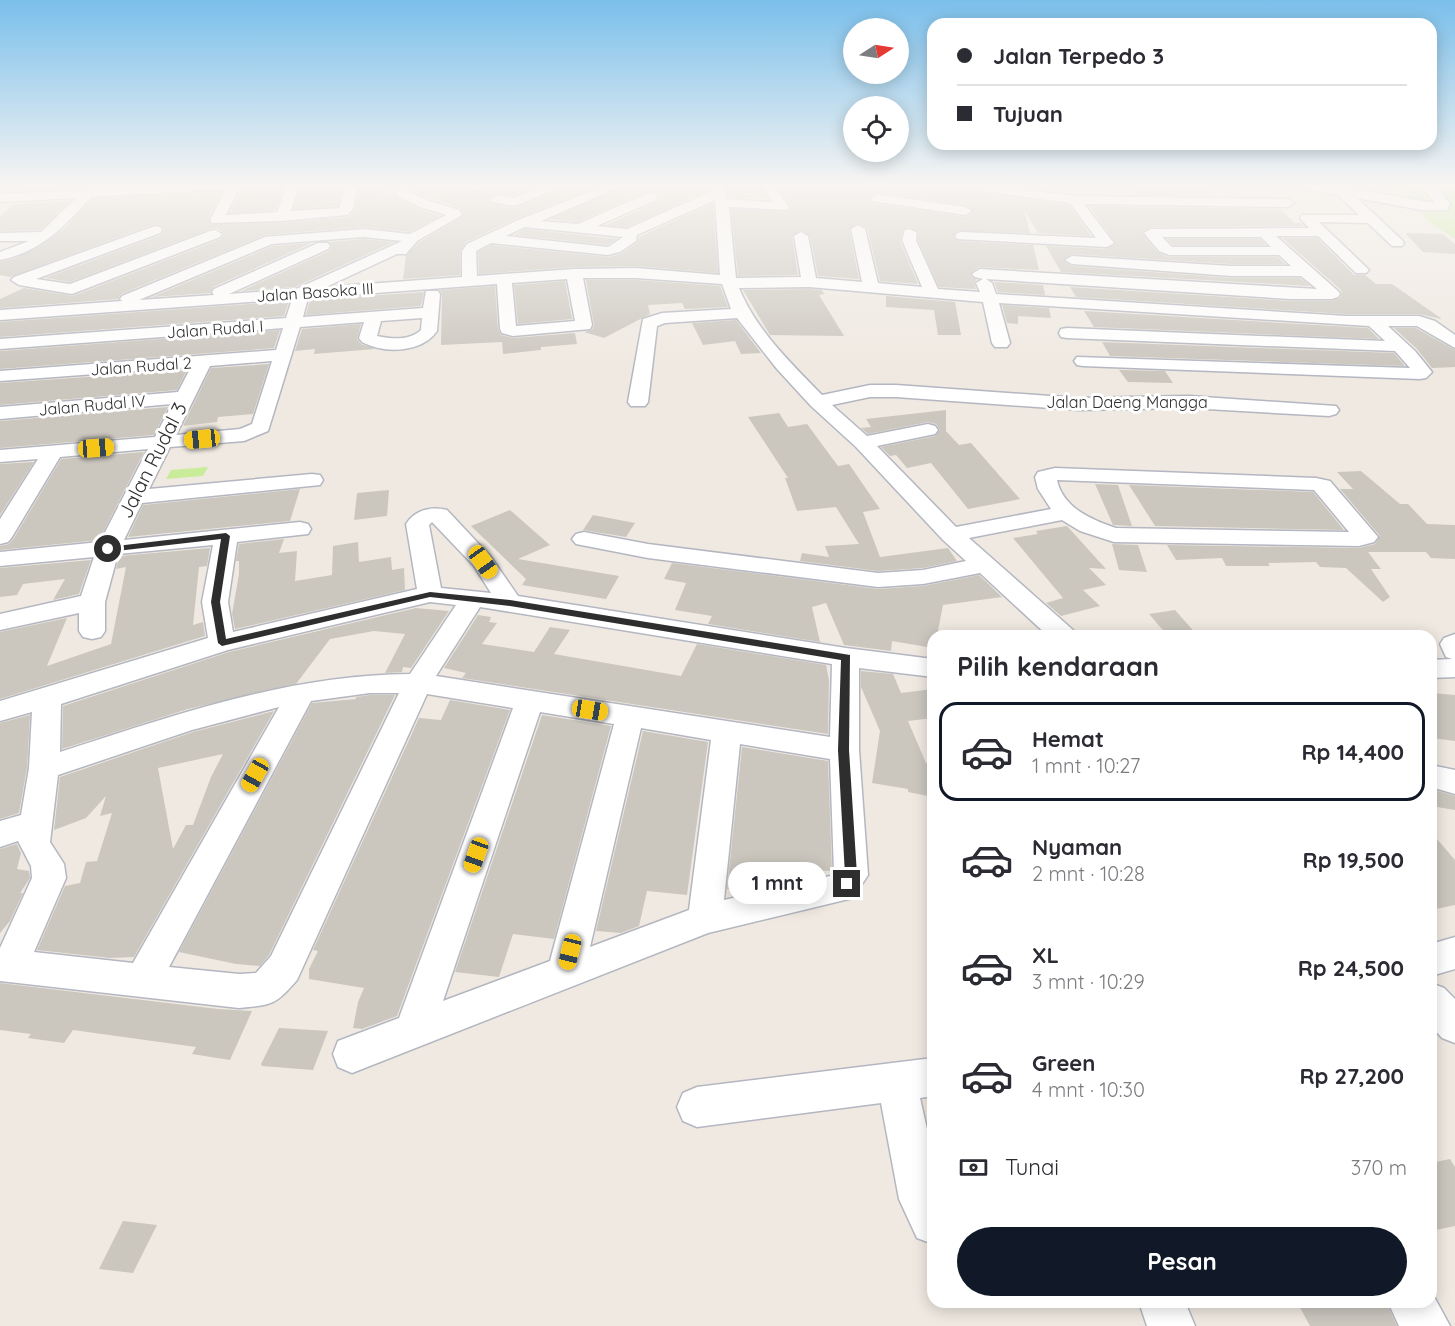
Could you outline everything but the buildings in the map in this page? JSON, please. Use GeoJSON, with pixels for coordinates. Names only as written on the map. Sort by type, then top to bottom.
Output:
{"type":"FeatureCollection","features":[{"type":"Feature","properties":{"kind":"street"},"geometry":{"type":"LineString","coordinates":[[0,256],[18,254],[30,246]]}},
{"type":"Feature","properties":{"kind":"street"},"geometry":{"type":"LineString","coordinates":[[0,288],[121,246]]}},
{"type":"Feature","properties":{"kind":"street"},"geometry":{"type":"LineString","coordinates":[[19,280],[72,289],[184,246]]}},
{"type":"Feature","properties":{"kind":"street"},"geometry":{"type":"LineString","coordinates":[[118,307],[140,293],[256,246]]}},
{"type":"Feature","properties":{"kind":"street"},"geometry":{"type":"LineString","coordinates":[[201,301],[322,246]]}},
{"type":"Feature","properties":{"kind":"street"},"geometry":{"type":"LineString","coordinates":[[0,456],[244,435],[255,431],[261,427],[302,292],[398,246]]}},
{"type":"Feature","properties":{"kind":"street"},"geometry":{"type":"LineString","coordinates":[[396,286],[408,246]]}},
{"type":"Feature","properties":{"kind":"street"},"geometry":{"type":"LineString","coordinates":[[470,282],[470,249],[475,246]]}},
{"type":"Feature","properties":{"kind":"street"},"geometry":{"type":"LineString","coordinates":[[556,246],[608,251],[620,246]]}},
{"type":"Feature","properties":{"kind":"street"},"geometry":{"type":"LineString","coordinates":[[724,246],[729,281],[741,313],[783,365],[818,402],[863,443],[951,535],[1057,630]]}},
{"type":"Feature","properties":{"kind":"street"},"geometry":{"type":"LineString","coordinates":[[803,246],[809,282]]}},
{"type":"Feature","properties":{"kind":"street"},"geometry":{"type":"LineString","coordinates":[[862,246],[871,287]]}},
{"type":"Feature","properties":{"kind":"street"},"geometry":{"type":"LineString","coordinates":[[912,246],[932,292]]}},
{"type":"Feature","properties":{"kind":"street"},"geometry":{"type":"LineString","coordinates":[[967,246],[990,298],[1001,343]]}},
{"type":"Feature","properties":{"kind":"street"},"geometry":{"type":"LineString","coordinates":[[1109,246],[1119,263]]}},
{"type":"Feature","properties":{"kind":"street"},"geometry":{"type":"LineString","coordinates":[[1162,246],[1170,251],[1284,251]]}},
{"type":"Feature","properties":{"kind":"street"},"geometry":{"type":"LineString","coordinates":[[976,264],[1290,294],[1332,294],[1279,246]]}},
{"type":"Feature","properties":{"kind":"street"},"geometry":{"type":"LineString","coordinates":[[1336,246],[1362,270]]}},
{"type":"Feature","properties":{"kind":"street"},"geometry":{"type":"LineString","coordinates":[[534,258],[536,277]]}},
{"type":"Feature","properties":{"kind":"street"},"geometry":{"type":"LineString","coordinates":[[1062,260],[1212,269],[1306,271]]}},
{"type":"Feature","properties":{"kind":"street"},"geometry":{"type":"LineString","coordinates":[[1212,269],[1237,314]]}},
{"type":"Feature","properties":{"kind":"street","name":"Jalan Basoka III"},"geometry":{"type":"LineString","coordinates":[[0,315],[574,274],[636,273],[729,281],[809,282],[990,298],[1237,314],[1374,322],[1422,321],[1455,343]]}},
{"type":"Feature","properties":{"kind":"street"},"geometry":{"type":"LineString","coordinates":[[504,279],[508,329],[513,331],[584,325],[574,274]]}},
{"type":"Feature","properties":{"kind":"street"},"geometry":{"type":"LineString","coordinates":[[374,316],[369,338],[371,340],[411,342],[423,339],[429,331],[432,284]]}},
{"type":"Feature","properties":{"kind":"street"},"geometry":{"type":"LineString","coordinates":[[1136,307],[1175,336]]}},
{"type":"Feature","properties":{"kind":"street","name":"Jalan Rudal I"},"geometry":{"type":"LineString","coordinates":[[7,344],[431,312]]}},
{"type":"Feature","properties":{"kind":"street"},"geometry":{"type":"LineString","coordinates":[[638,402],[649,323],[662,318],[741,313]]}},
{"type":"Feature","properties":{"kind":"street"},"geometry":{"type":"LineString","coordinates":[[1354,321],[1374,346]]}},
{"type":"Feature","properties":{"kind":"street"},"geometry":{"type":"LineString","coordinates":[[1083,361],[1420,375],[1423,372],[1400,345],[1374,322]]}},
{"type":"Feature","properties":{"kind":"street"},"geometry":{"type":"LineString","coordinates":[[1067,333],[1374,346],[1400,345]]}},
{"type":"Feature","properties":{"kind":"street"},"geometry":{"type":"LineString","coordinates":[[0,362],[7,344]]}},
{"type":"Feature","properties":{"kind":"street","name":"Jalan Rudal 2"},"geometry":{"type":"LineString","coordinates":[[0,376],[282,356]]}},
{"type":"Feature","properties":{"kind":"street","name":"Jalan Rudal 3"},"geometry":{"type":"LineString","coordinates":[[92,631],[92,602],[108,549],[204,361]]}},
{"type":"Feature","properties":{"kind":"street","name":"Jalan Daeng Mangga"},"geometry":{"type":"LineString","coordinates":[[818,402],[870,391],[896,391],[1078,404],[1189,402],[1329,410]]}},
{"type":"Feature","properties":{"kind":"street","name":"Jalan Rudal IV"},"geometry":{"type":"LineString","coordinates":[[0,413],[184,397]]}},
{"type":"Feature","properties":{"kind":"street"},"geometry":{"type":"LineString","coordinates":[[863,443],[928,430]]}},
{"type":"Feature","properties":{"kind":"street"},"geometry":{"type":"LineString","coordinates":[[0,537],[53,451]]}},
{"type":"Feature","properties":{"kind":"street"},"geometry":{"type":"LineString","coordinates":[[951,535],[1063,513],[1089,527],[1114,535],[1359,539],[1366,535],[1322,486],[1316,484],[1055,474],[1046,477],[1046,485],[1063,513]]}},
{"type":"Feature","properties":{"kind":"street"},"geometry":{"type":"LineString","coordinates":[[134,497],[312,480]]}},
{"type":"Feature","properties":{"kind":"street"},"geometry":{"type":"LineString","coordinates":[[0,504],[22,502]]}},
{"type":"Feature","properties":{"kind":"street"},"geometry":{"type":"LineString","coordinates":[[430,594],[417,524],[420,519],[429,515],[439,515],[483,562],[510,603]]}},
{"type":"Feature","properties":{"kind":"street"},"geometry":{"type":"LineString","coordinates":[[0,559],[300,529]]}},
{"type":"Feature","properties":{"kind":"street"},"geometry":{"type":"LineString","coordinates":[[222,643],[215,602],[226,536]]}},
{"type":"Feature","properties":{"kind":"street"},"geometry":{"type":"LineString","coordinates":[[584,539],[659,553],[878,580],[923,577],[986,565]]}},
{"type":"Feature","properties":{"kind":"street"},"geometry":{"type":"LineString","coordinates":[[0,711],[222,643],[430,594],[510,603],[846,657],[927,667]]}},
{"type":"Feature","properties":{"kind":"street"},"geometry":{"type":"LineString","coordinates":[[47,698],[44,768],[34,844],[47,864],[49,878],[5,965],[252,992],[265,989],[284,968],[418,683],[473,598]]}},
{"type":"Feature","properties":{"kind":"street"},"geometry":{"type":"LineString","coordinates":[[0,622],[92,602]]}},
{"type":"Feature","properties":{"kind":"street"},"geometry":{"type":"LineString","coordinates":[[1455,643],[1453,644],[1455,651]]}},
{"type":"Feature","properties":{"kind":"street"},"geometry":{"type":"LineString","coordinates":[[352,1054],[705,919],[841,888],[847,884],[851,875],[843,750],[846,657]]}},
{"type":"Feature","properties":{"kind":"street"},"geometry":{"type":"LineString","coordinates":[[1437,669],[1455,668]]}},
{"type":"Feature","properties":{"kind":"street"},"geometry":{"type":"LineString","coordinates":[[44,768],[222,712],[301,693],[372,683],[418,683],[843,750]]}},
{"type":"Feature","properties":{"kind":"street"},"geometry":{"type":"LineString","coordinates":[[142,981],[301,693]]}},
{"type":"Feature","properties":{"kind":"street"},"geometry":{"type":"LineString","coordinates":[[414,1030],[530,701]]}},
{"type":"Feature","properties":{"kind":"street"},"geometry":{"type":"LineString","coordinates":[[565,974],[630,716]]}},
{"type":"Feature","properties":{"kind":"street"},"geometry":{"type":"LineString","coordinates":[[705,919],[727,732]]}},
{"type":"Feature","properties":{"kind":"street"},"geometry":{"type":"LineString","coordinates":[[1437,778],[1455,782]]}},
{"type":"Feature","properties":{"kind":"street"},"geometry":{"type":"LineString","coordinates":[[0,834],[35,823]]}},
{"type":"Feature","properties":{"kind":"street"},"geometry":{"type":"LineString","coordinates":[[1437,958],[1455,952]]}},
{"type":"Feature","properties":{"kind":"street"},"geometry":{"type":"LineString","coordinates":[[1437,1006],[1455,1025]]}},
{"type":"Feature","properties":{"kind":"street"},"geometry":{"type":"LineString","coordinates":[[697,1107],[914,1079],[921,1199],[927,1210]]}},
{"type":"Feature","properties":{"kind":"street"},"geometry":{"type":"LineString","coordinates":[[1164,1308],[1171,1326]]}},
{"type":"Feature","properties":{"kind":"street"},"geometry":{"type":"LineString","coordinates":[[1414,1308],[1425,1326]]}},
{"type":"Feature","properties":{"kind":"green space"},"geometry":{"type":"Polygon","coordinates":[[[208,467],[203,476],[166,479],[171,470],[208,467]]]}},
{"type":"Feature","properties":{"kind":"route"},"geometry":{"type":"LineString","coordinates":[[108,549],[226,536],[215,602],[222,643],[430,594],[510,603],[846,657],[843,750],[851,875],[847,884]]}}]}
